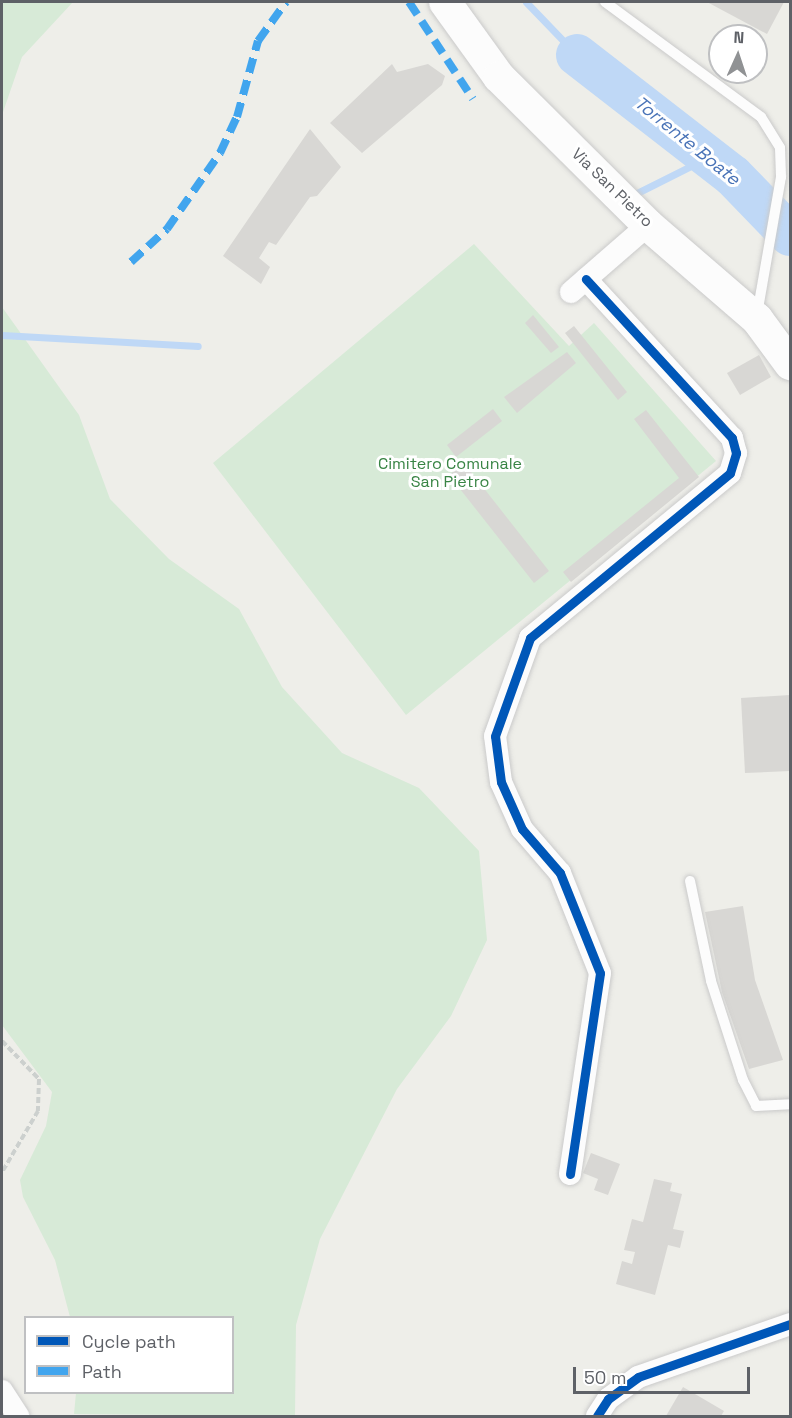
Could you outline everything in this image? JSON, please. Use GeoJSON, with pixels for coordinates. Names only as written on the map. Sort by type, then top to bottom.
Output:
{"type":"FeatureCollection","features":[{"type":"Feature","properties":{"kind":"street","name":"Via San Pietro"},"geometry":{"type":"LineString","coordinates":[[445,2],[499,77],[648,225],[757,319],[790,364]]}},
{"type":"Feature","properties":{"kind":"street"},"geometry":{"type":"LineString","coordinates":[[570,1174],[600,974],[560,873],[522,829],[501,782],[495,736],[530,638],[730,474],[736,453],[732,438],[578,286],[648,225]]}},
{"type":"Feature","properties":{"kind":"street"},"geometry":{"type":"LineString","coordinates":[[597,1416],[608,1399],[638,1377],[790,1324]]}},
{"type":"Feature","properties":{"kind":"street"},"geometry":{"type":"LineString","coordinates":[[2,1391],[18,1416]]}},
{"type":"Feature","properties":{"kind":"lane"},"geometry":{"type":"LineString","coordinates":[[605,2],[761,117],[780,148],[781,177],[757,319]]}},
{"type":"Feature","properties":{"kind":"lane"},"geometry":{"type":"LineString","coordinates":[[690,881],[711,981],[743,1080],[756,1106],[790,1104]]}},
{"type":"Feature","properties":{"kind":"path"},"geometry":{"type":"LineString","coordinates":[[2,1041],[39,1079],[38,1111],[2,1172]]}},
{"type":"Feature","properties":{"kind":"green space"},"geometry":{"type":"Polygon","coordinates":[[[2,2],[73,2],[22,57],[2,115],[2,2]]]}},
{"type":"Feature","properties":{"kind":"green space","name":"Cimitero Comunale San Pietro"},"geometry":{"type":"Polygon","coordinates":[[[474,244],[569,346],[594,323],[716,461],[406,715],[213,463],[474,244]]]}},
{"type":"Feature","properties":{"kind":"green space"},"geometry":{"type":"Polygon","coordinates":[[[2,307],[79,415],[110,499],[169,559],[239,609],[282,687],[342,753],[419,788],[479,851],[487,940],[451,1016],[397,1089],[320,1239],[296,1325],[295,1416],[74,1414],[76,1394],[234,1394],[234,1316],[70,1316],[55,1260],[23,1197],[20,1180],[46,1126],[52,1092],[2,1025],[2,307]]]}},
{"type":"Feature","properties":{"kind":"building"},"geometry":{"type":"Polygon","coordinates":[[[707,2],[784,2],[768,32],[768,24],[748,24],[707,2]]]}},
{"type":"Feature","properties":{"kind":"building"},"geometry":{"type":"Polygon","coordinates":[[[392,64],[397,72],[428,64],[445,76],[442,85],[362,153],[330,123],[392,64]]]}},
{"type":"Feature","properties":{"kind":"building"},"geometry":{"type":"Polygon","coordinates":[[[310,129],[341,167],[317,196],[310,197],[276,245],[269,242],[259,258],[270,267],[261,284],[223,256],[310,129]]]}},
{"type":"Feature","properties":{"kind":"building"},"geometry":{"type":"Polygon","coordinates":[[[533,315],[559,347],[551,353],[525,323],[533,315]]]}},
{"type":"Feature","properties":{"kind":"building"},"geometry":{"type":"Polygon","coordinates":[[[574,326],[627,392],[618,400],[565,333],[574,326]]]}},
{"type":"Feature","properties":{"kind":"building"},"geometry":{"type":"Polygon","coordinates":[[[567,352],[576,363],[517,413],[504,397],[567,352]]]}},
{"type":"Feature","properties":{"kind":"building"},"geometry":{"type":"Polygon","coordinates":[[[759,355],[771,377],[740,395],[727,373],[759,355]]]}},
{"type":"Feature","properties":{"kind":"building"},"geometry":{"type":"Polygon","coordinates":[[[493,409],[502,421],[456,457],[447,445],[493,409]]]}},
{"type":"Feature","properties":{"kind":"building"},"geometry":{"type":"Polygon","coordinates":[[[646,410],[699,477],[571,582],[563,572],[679,478],[634,419],[646,410]]]}},
{"type":"Feature","properties":{"kind":"building"},"geometry":{"type":"Polygon","coordinates":[[[464,463],[549,571],[534,583],[449,475],[464,463]]]}},
{"type":"Feature","properties":{"kind":"building"},"geometry":{"type":"Polygon","coordinates":[[[790,695],[790,771],[745,773],[741,698],[790,695]]]}},
{"type":"Feature","properties":{"kind":"building"},"geometry":{"type":"Polygon","coordinates":[[[743,906],[755,980],[783,1060],[749,1069],[722,992],[705,912],[743,906]]]}},
{"type":"Feature","properties":{"kind":"building"},"geometry":{"type":"Polygon","coordinates":[[[591,1153],[620,1164],[608,1195],[594,1190],[598,1179],[583,1173],[591,1153]]]}},
{"type":"Feature","properties":{"kind":"building"},"geometry":{"type":"Polygon","coordinates":[[[654,1179],[672,1183],[670,1191],[682,1194],[673,1229],[684,1231],[680,1248],[668,1245],[655,1295],[616,1284],[622,1261],[632,1264],[635,1252],[624,1250],[632,1219],[643,1222],[654,1179]]]}},
{"type":"Feature","properties":{"kind":"building"},"geometry":{"type":"Polygon","coordinates":[[[683,1387],[724,1411],[721,1416],[666,1416],[683,1387]]]}},
{"type":"Feature","properties":{"kind":"waterway"},"geometry":{"type":"LineString","coordinates":[[526,2],[577,55]]}},
{"type":"Feature","properties":{"kind":"waterway","name":"Torrente Boate"},"geometry":{"type":"LineString","coordinates":[[577,55],[733,176],[790,235]]}},
{"type":"Feature","properties":{"kind":"waterway"},"geometry":{"type":"LineString","coordinates":[[637,193],[709,157]]}},
{"type":"Feature","properties":{"kind":"waterway"},"geometry":{"type":"LineString","coordinates":[[2,335],[198,346]]}},
{"type":"Feature","properties":{"kind":"marked path"},"geometry":{"type":"LineString","coordinates":[[131,262],[167,229],[220,153],[237,117],[258,41],[286,2]]}},
{"type":"Feature","properties":{"kind":"marked path"},"geometry":{"type":"LineString","coordinates":[[409,2],[473,99]]}},
{"type":"Feature","properties":{"kind":"cycle path"},"geometry":{"type":"LineString","coordinates":[[570,1174],[600,973],[560,873],[522,829],[501,782],[495,736],[530,638],[730,473],[736,453],[732,438],[586,279]]}},
{"type":"Feature","properties":{"kind":"cycle path"},"geometry":{"type":"LineString","coordinates":[[597,1416],[608,1399],[638,1377],[790,1324]]}}]}
